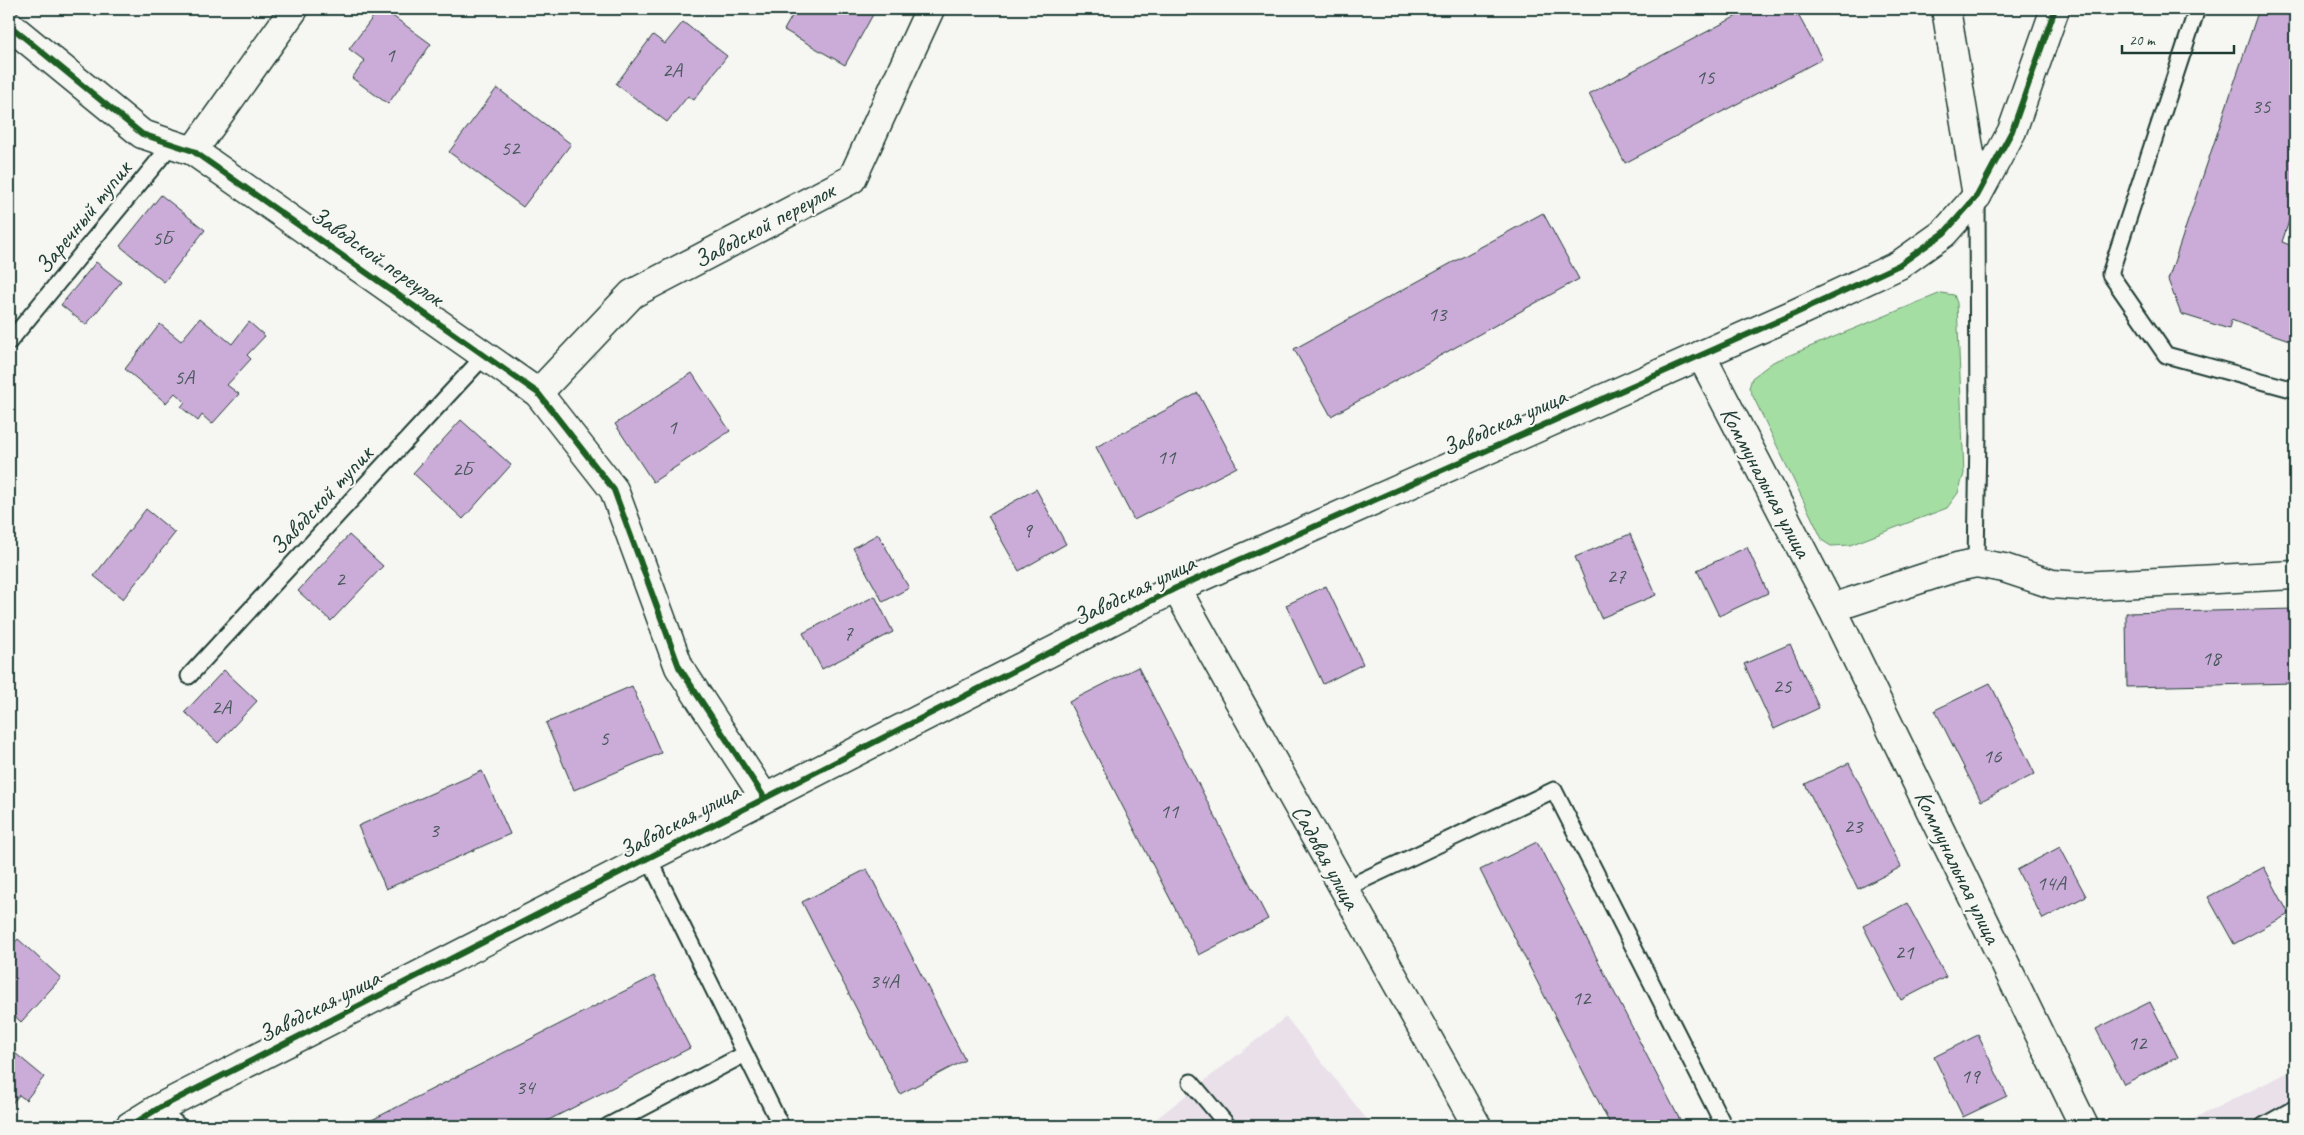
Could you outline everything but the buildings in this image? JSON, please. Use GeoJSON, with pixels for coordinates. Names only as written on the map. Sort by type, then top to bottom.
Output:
{"type":"FeatureCollection","features":[{"type":"Feature","properties":{"kind":"street"},"geometry":{"type":"LineString","coordinates":[[183,147],[294,9]]}},
{"type":"Feature","properties":{"kind":"street","name":"Заводской переулок"},"geometry":{"type":"LineString","coordinates":[[9,25],[142,134],[183,147],[486,354],[538,393],[632,294],[852,178],[930,9]]}},
{"type":"Feature","properties":{"kind":"street"},"geometry":{"type":"LineString","coordinates":[[1946,9],[1977,196]]}},
{"type":"Feature","properties":{"kind":"street","name":"Заводская улица"},"geometry":{"type":"LineString","coordinates":[[130,1126],[159,1108],[1176,588],[1899,265],[1944,233],[1977,196],[2012,131],[2055,9]]}},
{"type":"Feature","properties":{"kind":"street","name":"Коммунальная улица"},"geometry":{"type":"LineString","coordinates":[[1701,355],[1832,608],[2084,1126]]}},
{"type":"Feature","properties":{"kind":"street"},"geometry":{"type":"LineString","coordinates":[[538,393],[614,490],[678,667],[764,797]]}},
{"type":"Feature","properties":{"kind":"street"},"geometry":{"type":"LineString","coordinates":[[1832,608],[1957,567],[1976,563],[2004,568],[2052,584],[2081,586],[2295,575]]}},
{"type":"Feature","properties":{"kind":"street","name":"Садовая улица"},"geometry":{"type":"LineString","coordinates":[[1176,588],[1477,1126]]}},
{"type":"Feature","properties":{"kind":"lane"},"geometry":{"type":"LineString","coordinates":[[2197,9],[2110,274],[2166,354],[2295,390]]}},
{"type":"Feature","properties":{"kind":"lane","name":"Заречный тупик"},"geometry":{"type":"LineString","coordinates":[[9,342],[183,147]]}},
{"type":"Feature","properties":{"kind":"lane"},"geometry":{"type":"LineString","coordinates":[[1976,563],[1978,433],[1977,196]]}},
{"type":"Feature","properties":{"kind":"lane","name":"Заводской тупик"},"geometry":{"type":"LineString","coordinates":[[190,676],[486,354]]}},
{"type":"Feature","properties":{"kind":"lane"},"geometry":{"type":"LineString","coordinates":[[1344,889],[1554,790],[1724,1126]]}},
{"type":"Feature","properties":{"kind":"lane"},"geometry":{"type":"LineString","coordinates":[[649,859],[781,1126]]}},
{"type":"Feature","properties":{"kind":"lane"},"geometry":{"type":"LineString","coordinates":[[608,1126],[745,1054]]}},
{"type":"Feature","properties":{"kind":"lane"},"geometry":{"type":"LineString","coordinates":[[1191,1082],[1228,1126]]}},
{"type":"Feature","properties":{"kind":"lane"},"geometry":{"type":"LineString","coordinates":[[159,1108],[179,1126]]}},
{"type":"Feature","properties":{"kind":"lane"},"geometry":{"type":"LineString","coordinates":[[2263,1126],[2295,1108]]}},
{"type":"Feature","properties":{"kind":"shaded area"},"geometry":{"type":"Polygon","coordinates":[[[1286,1017],[1372,1126],[1147,1126],[1286,1017]]]}},
{"type":"Feature","properties":{"kind":"shaded area"},"geometry":{"type":"Polygon","coordinates":[[[2295,1069],[2295,1126],[2186,1126],[2185,1123],[2295,1069]]]}},
{"type":"Feature","properties":{"kind":"green space"},"geometry":{"type":"Polygon","coordinates":[[[1941,293],[1954,295],[1957,303],[1964,474],[1958,493],[1947,508],[1850,545],[1831,546],[1823,541],[1749,388],[1752,378],[1773,362],[1941,293]]]}},
{"type":"Feature","properties":{"kind":"cycle path"},"geometry":{"type":"LineString","coordinates":[[130,1126],[159,1108],[1176,588],[1794,314],[1899,265],[1944,233],[1977,196],[2012,131],[2055,9]]}},
{"type":"Feature","properties":{"kind":"cycle path"},"geometry":{"type":"LineString","coordinates":[[9,25],[142,134],[193,151],[538,393],[614,490],[679,667],[764,797]]}}]}
